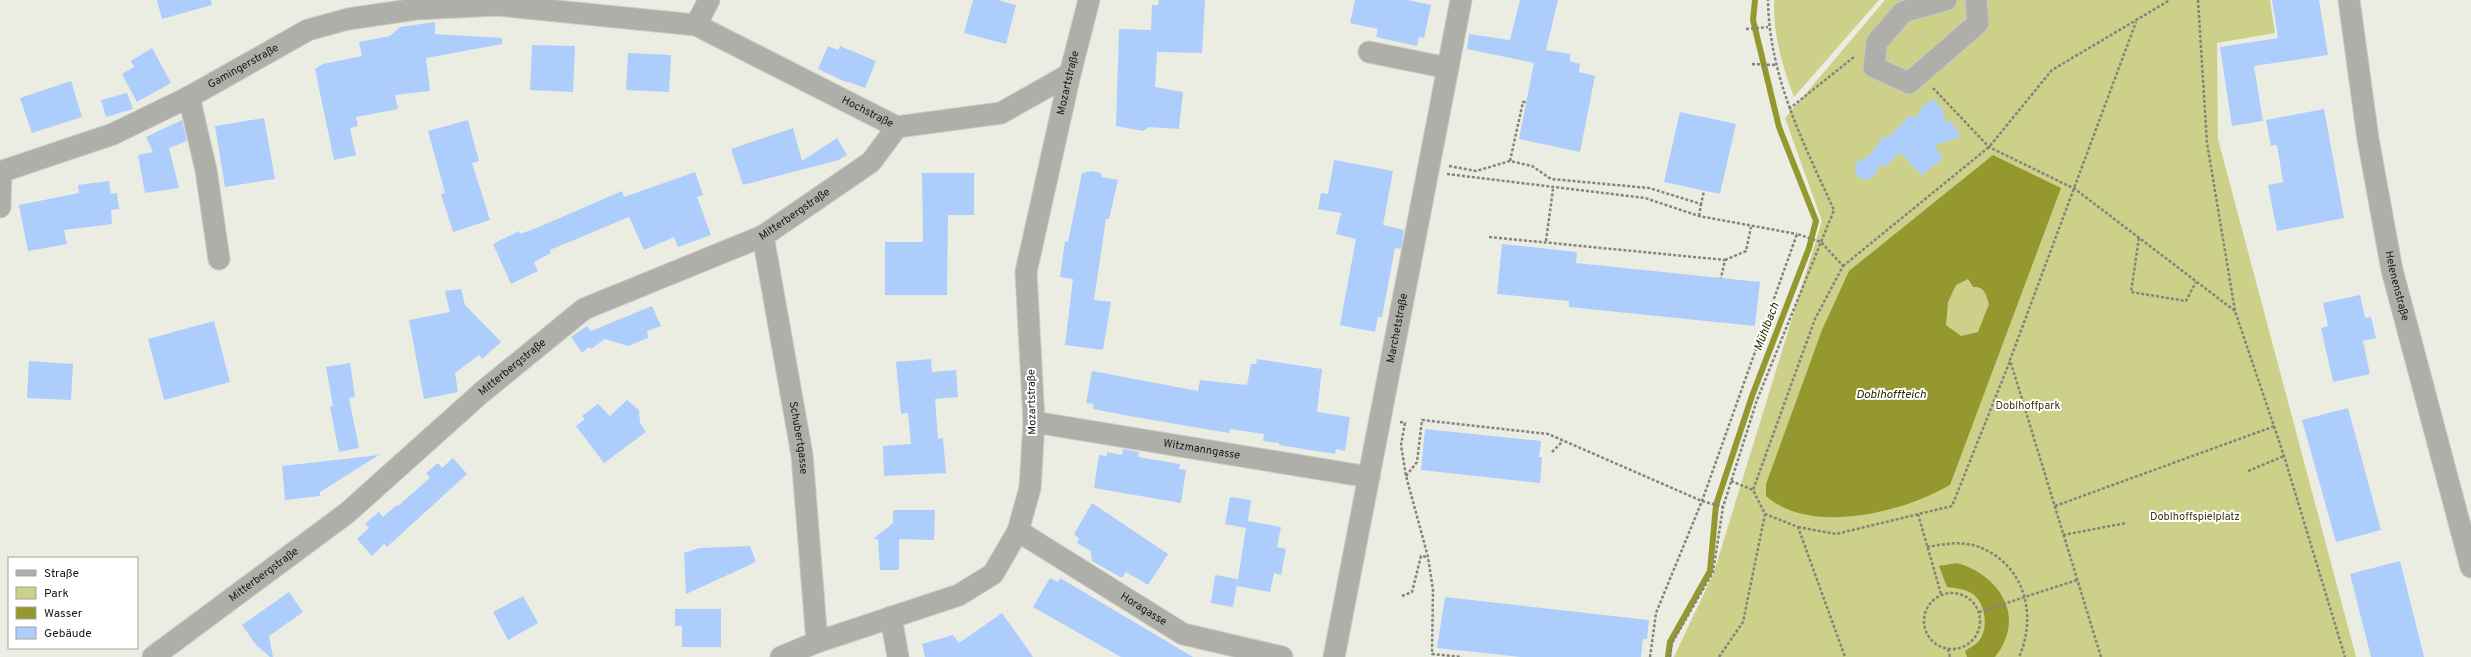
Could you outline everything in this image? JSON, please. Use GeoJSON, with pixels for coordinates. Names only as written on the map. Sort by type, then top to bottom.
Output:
{"type":"FeatureCollection","features":[{"type":"Feature","properties":{"kind":"street"},"geometry":{"type":"LineString","coordinates":[[696,24],[709,0]]}},
{"type":"Feature","properties":{"kind":"street","name":"Mozartstraße"},"geometry":{"type":"LineString","coordinates":[[781,657],[817,642],[959,595],[993,574],[1018,531],[1030,488],[1034,422],[1026,272],[1070,74],[1089,0]]}},
{"type":"Feature","properties":{"kind":"street","name":"Marchetstraße"},"geometry":{"type":"LineString","coordinates":[[1334,657],[1461,0]]}},
{"type":"Feature","properties":{"kind":"street"},"geometry":{"type":"LineString","coordinates":[[1946,0],[1903,12],[1876,42],[1874,67],[1908,83],[1978,22],[1976,1]]}},
{"type":"Feature","properties":{"kind":"street","name":"Helenenstraße"},"geometry":{"type":"LineString","coordinates":[[2350,0],[2368,139],[2392,270],[2471,567]]}},
{"type":"Feature","properties":{"kind":"street","name":"Hochstraße"},"geometry":{"type":"LineString","coordinates":[[495,3],[588,7],[696,24],[897,127],[1001,113],[1070,74]]}},
{"type":"Feature","properties":{"kind":"street","name":"Gamingerstraße"},"geometry":{"type":"LineString","coordinates":[[1,172],[113,134],[189,97],[315,28],[348,19],[416,9],[495,3]]}},
{"type":"Feature","properties":{"kind":"street"},"geometry":{"type":"LineString","coordinates":[[1369,52],[1448,68]]}},
{"type":"Feature","properties":{"kind":"street"},"geometry":{"type":"LineString","coordinates":[[189,97],[206,170],[219,259]]}},
{"type":"Feature","properties":{"kind":"street","name":"Mitterbergstraße"},"geometry":{"type":"LineString","coordinates":[[154,657],[347,513],[481,393],[584,309],[763,236],[871,162],[897,127]]}},
{"type":"Feature","properties":{"kind":"street"},"geometry":{"type":"LineString","coordinates":[[0,207],[1,172]]}},
{"type":"Feature","properties":{"kind":"street","name":"Schubertgasse"},"geometry":{"type":"LineString","coordinates":[[763,236],[802,455],[817,642]]}},
{"type":"Feature","properties":{"kind":"street","name":"Witzmanngasse"},"geometry":{"type":"LineString","coordinates":[[1034,422],[1369,477]]}},
{"type":"Feature","properties":{"kind":"street","name":"Horagasse"},"geometry":{"type":"LineString","coordinates":[[1018,531],[1183,634],[1282,657]]}},
{"type":"Feature","properties":{"kind":"street"},"geometry":{"type":"LineString","coordinates":[[891,617],[898,657]]}},
{"type":"Feature","properties":{"kind":"path"},"geometry":{"type":"LineString","coordinates":[[1670,657],[1672,643],[1713,572],[1723,507],[1757,400],[1834,210],[1788,109],[1775,65],[1768,27],[1768,0]]}},
{"type":"Feature","properties":{"kind":"path"},"geometry":{"type":"LineString","coordinates":[[1753,490],[1815,319],[1843,266],[1989,147],[2052,70],[2136,22],[2170,0]]}},
{"type":"Feature","properties":{"kind":"path"},"geometry":{"type":"LineString","coordinates":[[2198,0],[2207,143],[2235,311],[2284,456],[2345,657]]}},
{"type":"Feature","properties":{"kind":"path"},"geometry":{"type":"LineString","coordinates":[[1765,514],[1798,527],[1836,534],[1952,506],[2010,360],[2136,22]]}},
{"type":"Feature","properties":{"kind":"path"},"geometry":{"type":"LineString","coordinates":[[1746,29],[1768,27]]}},
{"type":"Feature","properties":{"kind":"path"},"geometry":{"type":"LineString","coordinates":[[1788,109],[1845,63],[1876,42]]}},
{"type":"Feature","properties":{"kind":"path"},"geometry":{"type":"LineString","coordinates":[[1752,64],[1775,65]]}},
{"type":"Feature","properties":{"kind":"path"},"geometry":{"type":"LineString","coordinates":[[1920,74],[1989,147],[2075,189],[2235,311]]}},
{"type":"Feature","properties":{"kind":"path"},"geometry":{"type":"LineString","coordinates":[[1510,161],[1523,102],[1526,102]]}},
{"type":"Feature","properties":{"kind":"path"},"geometry":{"type":"LineString","coordinates":[[1448,166],[1476,171],[1510,161],[1532,166],[1551,179],[1649,188],[1702,204]]}},
{"type":"Feature","properties":{"kind":"path"},"geometry":{"type":"LineString","coordinates":[[1447,174],[1553,188],[1646,198],[1699,216],[1751,227],[1797,234],[1818,240],[1843,266]]}},
{"type":"Feature","properties":{"kind":"path"},"geometry":{"type":"LineString","coordinates":[[1546,241],[1553,188]]}},
{"type":"Feature","properties":{"kind":"path"},"geometry":{"type":"LineString","coordinates":[[1699,216],[1704,191]]}},
{"type":"Feature","properties":{"kind":"path"},"geometry":{"type":"LineString","coordinates":[[1489,237],[1546,241],[1725,260],[1746,251],[1751,227]]}},
{"type":"Feature","properties":{"kind":"path"},"geometry":{"type":"LineString","coordinates":[[1650,657],[1656,613],[1702,501],[1797,234]]}},
{"type":"Feature","properties":{"kind":"path"},"geometry":{"type":"LineString","coordinates":[[2139,238],[2131,292],[2186,301],[2196,282]]}},
{"type":"Feature","properties":{"kind":"path"},"geometry":{"type":"LineString","coordinates":[[1721,278],[1725,260]]}},
{"type":"Feature","properties":{"kind":"path"},"geometry":{"type":"LineString","coordinates":[[2010,360],[2101,657]]}},
{"type":"Feature","properties":{"kind":"path"},"geometry":{"type":"LineString","coordinates":[[1406,476],[1417,462],[1422,420],[1548,434],[1702,501],[1723,507]]}},
{"type":"Feature","properties":{"kind":"path"},"geometry":{"type":"LineString","coordinates":[[1405,424],[1401,445],[1406,476],[1428,557],[1433,590],[1431,655],[1462,657]]}},
{"type":"Feature","properties":{"kind":"path"},"geometry":{"type":"LineString","coordinates":[[2054,506],[2274,426]]}},
{"type":"Feature","properties":{"kind":"path"},"geometry":{"type":"LineString","coordinates":[[1552,452],[1563,441]]}},
{"type":"Feature","properties":{"kind":"path"},"geometry":{"type":"LineString","coordinates":[[2248,471],[2284,456]]}},
{"type":"Feature","properties":{"kind":"path"},"geometry":{"type":"LineString","coordinates":[[1719,657],[1743,622],[1765,514],[1753,490],[1731,481]]}},
{"type":"Feature","properties":{"kind":"path"},"geometry":{"type":"LineString","coordinates":[[1918,514],[1941,594]]}},
{"type":"Feature","properties":{"kind":"path"},"geometry":{"type":"LineString","coordinates":[[2063,535],[2126,523]]}},
{"type":"Feature","properties":{"kind":"path"},"geometry":{"type":"LineString","coordinates":[[1798,527],[1846,657]]}},
{"type":"Feature","properties":{"kind":"path"},"geometry":{"type":"LineString","coordinates":[[1927,547],[1952,543],[1976,546],[1998,558],[2015,575],[2026,597],[2029,619],[2026,642],[2019,657]]}},
{"type":"Feature","properties":{"kind":"path"},"geometry":{"type":"LineString","coordinates":[[1402,596],[1412,592],[1421,556],[1428,557]]}},
{"type":"Feature","properties":{"kind":"path"},"geometry":{"type":"LineString","coordinates":[[1979,612],[2077,580]]}},
{"type":"Feature","properties":{"kind":"path"},"geometry":{"type":"LineString","coordinates":[[1957,592],[1971,599],[1979,612],[1980,626],[1974,640],[1962,648],[1948,649],[1934,643],[1925,631],[1924,617],[1929,603],[1941,594],[1957,592]]}},
{"type":"Feature","properties":{"kind":"path"},"geometry":{"type":"LineString","coordinates":[[1948,649],[1950,657]]}},
{"type":"Feature","properties":{"kind":"green space"},"geometry":{"type":"Polygon","coordinates":[[[1774,0],[1879,0],[1794,97],[1779,50],[1775,25],[1774,0]]]}},
{"type":"Feature","properties":{"kind":"green space","name":"Doblhoffpark"},"geometry":{"type":"Polygon","coordinates":[[[1885,0],[2270,0],[2275,33],[2217,43],[2218,139],[2356,657],[1674,657],[1714,572],[1822,221],[1785,118],[1885,0]]]}},
{"type":"Feature","properties":{"kind":"water","name":"Doblhoffteich"},"geometry":{"type":"Polygon","coordinates":[[[1993,155],[2061,188],[1950,485],[1931,495],[1908,504],[1883,511],[1858,516],[1832,517],[1807,515],[1785,508],[1766,496],[1766,484],[1822,330],[1849,271],[1993,155]],[[1968,279],[1956,285],[1948,302],[1946,325],[1961,336],[1978,332],[1989,304],[1983,290],[1973,287],[1968,279]]]}},
{"type":"Feature","properties":{"kind":"water"},"geometry":{"type":"Polygon","coordinates":[[[1957,563],[1986,577],[2004,600],[2008,613],[2009,628],[2004,642],[1995,657],[1967,657],[1965,651],[1978,642],[1984,631],[1985,618],[1981,605],[1974,595],[1965,590],[1947,587],[1939,566],[1957,563]]]}},
{"type":"Feature","properties":{"kind":"building"},"geometry":{"type":"Polygon","coordinates":[[[157,0],[211,0],[212,5],[162,19],[157,0]]]}},
{"type":"Feature","properties":{"kind":"building"},"geometry":{"type":"Polygon","coordinates":[[[973,0],[998,0],[1016,5],[1006,44],[964,33],[973,0]]]}},
{"type":"Feature","properties":{"kind":"building"},"geometry":{"type":"Polygon","coordinates":[[[1159,0],[1205,0],[1202,53],[1157,52],[1155,87],[1183,92],[1179,129],[1149,127],[1143,131],[1116,126],[1119,29],[1151,30],[1152,5],[1158,5],[1159,0]]]}},
{"type":"Feature","properties":{"kind":"building"},"geometry":{"type":"Polygon","coordinates":[[[1355,0],[1408,0],[1431,5],[1424,38],[1419,37],[1417,46],[1376,37],[1378,29],[1350,23],[1355,0]]]}},
{"type":"Feature","properties":{"kind":"building"},"geometry":{"type":"Polygon","coordinates":[[[1520,0],[1558,0],[1546,50],[1570,54],[1570,61],[1580,64],[1579,72],[1595,76],[1580,152],[1519,139],[1534,63],[1467,49],[1469,34],[1510,40],[1520,0]]]}},
{"type":"Feature","properties":{"kind":"building"},"geometry":{"type":"Polygon","coordinates":[[[2272,0],[2319,0],[2328,55],[2254,66],[2263,121],[2232,126],[2220,47],[2278,38],[2272,0]]]}},
{"type":"Feature","properties":{"kind":"building"},"geometry":{"type":"Polygon","coordinates":[[[435,22],[435,34],[502,38],[502,44],[426,58],[430,91],[395,95],[398,109],[356,117],[358,126],[350,128],[356,155],[334,160],[315,69],[323,64],[362,56],[359,42],[390,36],[400,27],[435,22]]]}},
{"type":"Feature","properties":{"kind":"building"},"geometry":{"type":"Polygon","coordinates":[[[532,45],[575,46],[573,92],[530,90],[532,45]]]}},
{"type":"Feature","properties":{"kind":"building"},"geometry":{"type":"Polygon","coordinates":[[[828,46],[838,50],[840,46],[876,61],[865,88],[849,82],[848,83],[818,69],[828,46]]]}},
{"type":"Feature","properties":{"kind":"building"},"geometry":{"type":"Polygon","coordinates":[[[152,48],[171,83],[137,102],[122,74],[134,67],[131,61],[152,48]]]}},
{"type":"Feature","properties":{"kind":"building"},"geometry":{"type":"Polygon","coordinates":[[[628,53],[671,55],[669,92],[626,90],[628,53]]]}},
{"type":"Feature","properties":{"kind":"building"},"geometry":{"type":"Polygon","coordinates":[[[71,81],[82,117],[32,133],[20,98],[71,81]]]}},
{"type":"Feature","properties":{"kind":"building"},"geometry":{"type":"Polygon","coordinates":[[[127,93],[133,109],[106,117],[101,100],[127,93]]]}},
{"type":"Feature","properties":{"kind":"building"},"geometry":{"type":"Polygon","coordinates":[[[1934,99],[1944,111],[1944,121],[1951,121],[1961,137],[1935,145],[1943,159],[1921,175],[1900,152],[1886,167],[1880,164],[1874,177],[1862,180],[1856,174],[1855,163],[1869,156],[1883,137],[1889,137],[1909,116],[1917,117],[1922,106],[1934,99]]]}},
{"type":"Feature","properties":{"kind":"building"},"geometry":{"type":"Polygon","coordinates":[[[2324,109],[2344,218],[2277,231],[2268,185],[2283,182],[2277,145],[2271,146],[2266,120],[2324,109]]]}},
{"type":"Feature","properties":{"kind":"building"},"geometry":{"type":"Polygon","coordinates":[[[1680,112],[1736,124],[1720,194],[1664,182],[1680,112]]]}},
{"type":"Feature","properties":{"kind":"building"},"geometry":{"type":"Polygon","coordinates":[[[264,118],[275,179],[225,187],[215,126],[264,118]]]}},
{"type":"Feature","properties":{"kind":"building"},"geometry":{"type":"Polygon","coordinates":[[[182,120],[187,141],[169,148],[179,188],[145,193],[138,155],[153,152],[146,137],[182,120]]]}},
{"type":"Feature","properties":{"kind":"building"},"geometry":{"type":"Polygon","coordinates":[[[468,120],[479,161],[472,163],[490,220],[453,232],[441,194],[445,193],[428,131],[468,120]]]}},
{"type":"Feature","properties":{"kind":"building"},"geometry":{"type":"Polygon","coordinates":[[[793,128],[802,161],[837,138],[847,155],[839,160],[743,185],[731,149],[793,128]]]}},
{"type":"Feature","properties":{"kind":"building"},"geometry":{"type":"Polygon","coordinates":[[[1334,160],[1393,171],[1383,225],[1404,230],[1401,249],[1395,248],[1382,317],[1378,317],[1375,332],[1340,325],[1356,239],[1336,234],[1341,213],[1318,209],[1321,193],[1328,194],[1334,160]]]}},
{"type":"Feature","properties":{"kind":"building"},"geometry":{"type":"Polygon","coordinates":[[[1091,171],[1101,173],[1101,177],[1118,180],[1109,219],[1106,219],[1094,300],[1111,302],[1103,350],[1065,345],[1073,279],[1060,277],[1065,241],[1068,242],[1082,173],[1091,171]]]}},
{"type":"Feature","properties":{"kind":"building"},"geometry":{"type":"Polygon","coordinates":[[[695,172],[703,195],[697,197],[711,235],[678,247],[674,237],[644,250],[629,217],[550,250],[551,253],[534,262],[538,271],[511,284],[493,244],[519,231],[520,234],[539,227],[622,191],[624,197],[695,172]]]}},
{"type":"Feature","properties":{"kind":"building"},"geometry":{"type":"Polygon","coordinates":[[[922,173],[974,173],[974,215],[948,215],[947,295],[885,295],[885,242],[923,242],[922,173]]]}},
{"type":"Feature","properties":{"kind":"building"},"geometry":{"type":"Polygon","coordinates":[[[109,181],[111,194],[117,193],[119,209],[111,210],[112,224],[64,230],[67,244],[28,251],[19,205],[79,193],[78,185],[109,181]]]}},
{"type":"Feature","properties":{"kind":"building"},"geometry":{"type":"Polygon","coordinates":[[[1502,244],[1577,252],[1576,263],[1760,282],[1755,326],[1569,307],[1569,301],[1497,294],[1502,244]]]}},
{"type":"Feature","properties":{"kind":"building"},"geometry":{"type":"Polygon","coordinates":[[[461,289],[465,305],[501,342],[482,359],[479,355],[455,373],[458,392],[424,399],[409,320],[450,312],[445,291],[461,289]]]}},
{"type":"Feature","properties":{"kind":"building"},"geometry":{"type":"Polygon","coordinates":[[[2360,295],[2365,318],[2371,317],[2376,338],[2363,341],[2370,374],[2333,382],[2321,328],[2328,326],[2323,303],[2360,295]]]}},
{"type":"Feature","properties":{"kind":"building"},"geometry":{"type":"Polygon","coordinates":[[[652,306],[661,326],[647,331],[648,338],[628,346],[605,339],[591,349],[589,347],[582,353],[571,337],[587,326],[591,331],[652,306]]]}},
{"type":"Feature","properties":{"kind":"building"},"geometry":{"type":"Polygon","coordinates":[[[214,321],[230,382],[164,400],[148,339],[214,321]]]}},
{"type":"Feature","properties":{"kind":"building"},"geometry":{"type":"Polygon","coordinates":[[[931,359],[932,372],[956,370],[958,397],[935,399],[938,439],[943,438],[946,473],[884,476],[883,446],[911,444],[908,413],[901,414],[896,362],[931,359]]]}},
{"type":"Feature","properties":{"kind":"building"},"geometry":{"type":"Polygon","coordinates":[[[1257,359],[1322,369],[1317,412],[1350,417],[1345,451],[1336,449],[1335,454],[1279,445],[1279,443],[1263,441],[1264,434],[1230,429],[1229,433],[1129,416],[1093,409],[1094,404],[1086,403],[1092,371],[1198,391],[1200,380],[1247,385],[1251,364],[1256,364],[1257,359]]]}},
{"type":"Feature","properties":{"kind":"building"},"geometry":{"type":"Polygon","coordinates":[[[29,361],[73,364],[71,400],[27,398],[29,361]]]}},
{"type":"Feature","properties":{"kind":"building"},"geometry":{"type":"Polygon","coordinates":[[[350,363],[355,397],[349,398],[359,448],[339,452],[330,407],[333,406],[326,367],[350,363]]]}},
{"type":"Feature","properties":{"kind":"building"},"geometry":{"type":"Polygon","coordinates":[[[627,400],[639,410],[640,423],[646,432],[604,463],[576,426],[585,419],[582,416],[598,404],[610,416],[627,400]]]}},
{"type":"Feature","properties":{"kind":"building"},"geometry":{"type":"Polygon","coordinates":[[[2348,408],[2381,530],[2336,542],[2302,420],[2348,408]]]}},
{"type":"Feature","properties":{"kind":"building"},"geometry":{"type":"Polygon","coordinates":[[[1425,429],[1541,441],[1539,457],[1542,457],[1540,483],[1421,470],[1425,429]]]}},
{"type":"Feature","properties":{"kind":"building"},"geometry":{"type":"Polygon","coordinates":[[[1123,449],[1139,452],[1138,457],[1180,464],[1179,469],[1186,470],[1181,503],[1094,488],[1099,455],[1107,456],[1107,452],[1122,455],[1123,449]]]}},
{"type":"Feature","properties":{"kind":"building"},"geometry":{"type":"Polygon","coordinates":[[[379,455],[320,492],[320,496],[285,500],[282,466],[379,455]]]}},
{"type":"Feature","properties":{"kind":"building"},"geometry":{"type":"Polygon","coordinates":[[[453,458],[467,474],[387,547],[384,544],[372,556],[357,539],[369,528],[365,524],[379,512],[383,517],[397,505],[398,506],[430,478],[426,473],[438,463],[442,468],[453,458]]]}},
{"type":"Feature","properties":{"kind":"building"},"geometry":{"type":"Polygon","coordinates":[[[1230,497],[1251,500],[1248,521],[1281,527],[1277,547],[1286,549],[1281,575],[1274,573],[1270,592],[1237,586],[1237,584],[1233,607],[1211,603],[1215,575],[1238,579],[1246,528],[1225,524],[1230,497]]]}},
{"type":"Feature","properties":{"kind":"building"},"geometry":{"type":"Polygon","coordinates":[[[1092,503],[1168,554],[1148,585],[1126,572],[1122,578],[1092,561],[1091,551],[1077,543],[1079,538],[1074,534],[1092,503]]]}},
{"type":"Feature","properties":{"kind":"building"},"geometry":{"type":"Polygon","coordinates":[[[893,510],[935,510],[934,540],[899,539],[899,570],[880,570],[878,539],[873,539],[893,523],[893,510]]]}},
{"type":"Feature","properties":{"kind":"building"},"geometry":{"type":"Polygon","coordinates":[[[750,546],[756,562],[686,594],[684,553],[700,548],[750,546]]]}},
{"type":"Feature","properties":{"kind":"building"},"geometry":{"type":"Polygon","coordinates":[[[2400,561],[2424,657],[2371,657],[2350,574],[2400,561]]]}},
{"type":"Feature","properties":{"kind":"building"},"geometry":{"type":"Polygon","coordinates":[[[1050,578],[1058,582],[1060,578],[1193,657],[1121,657],[1033,607],[1050,578]]]}},
{"type":"Feature","properties":{"kind":"building"},"geometry":{"type":"Polygon","coordinates":[[[289,592],[303,612],[269,636],[273,657],[270,657],[256,645],[242,625],[289,592]]]}},
{"type":"Feature","properties":{"kind":"building"},"geometry":{"type":"Polygon","coordinates":[[[523,596],[538,623],[508,640],[493,612],[523,596]]]}},
{"type":"Feature","properties":{"kind":"building"},"geometry":{"type":"Polygon","coordinates":[[[1445,597],[1649,620],[1647,639],[1643,639],[1641,657],[1521,657],[1437,648],[1445,597]]]}},
{"type":"Feature","properties":{"kind":"building"},"geometry":{"type":"Polygon","coordinates":[[[675,609],[721,609],[721,647],[682,647],[682,626],[675,626],[675,609]]]}},
{"type":"Feature","properties":{"kind":"building"},"geometry":{"type":"Polygon","coordinates":[[[1002,613],[1033,657],[925,657],[922,644],[953,635],[959,643],[1002,613]]]}},
{"type":"Feature","properties":{"kind":"waterway","name":"Mühlbach"},"geometry":{"type":"LineString","coordinates":[[1668,657],[1670,642],[1710,571],[1716,505],[1752,396],[1809,248],[1816,221],[1779,127],[1753,20],[1755,0]]}},
{"type":"Feature","properties":{"kind":"park label","name":"Doblhoffspielplatz"},"geometry":{"type":"Point","coordinates":[2195,517]}}]}
